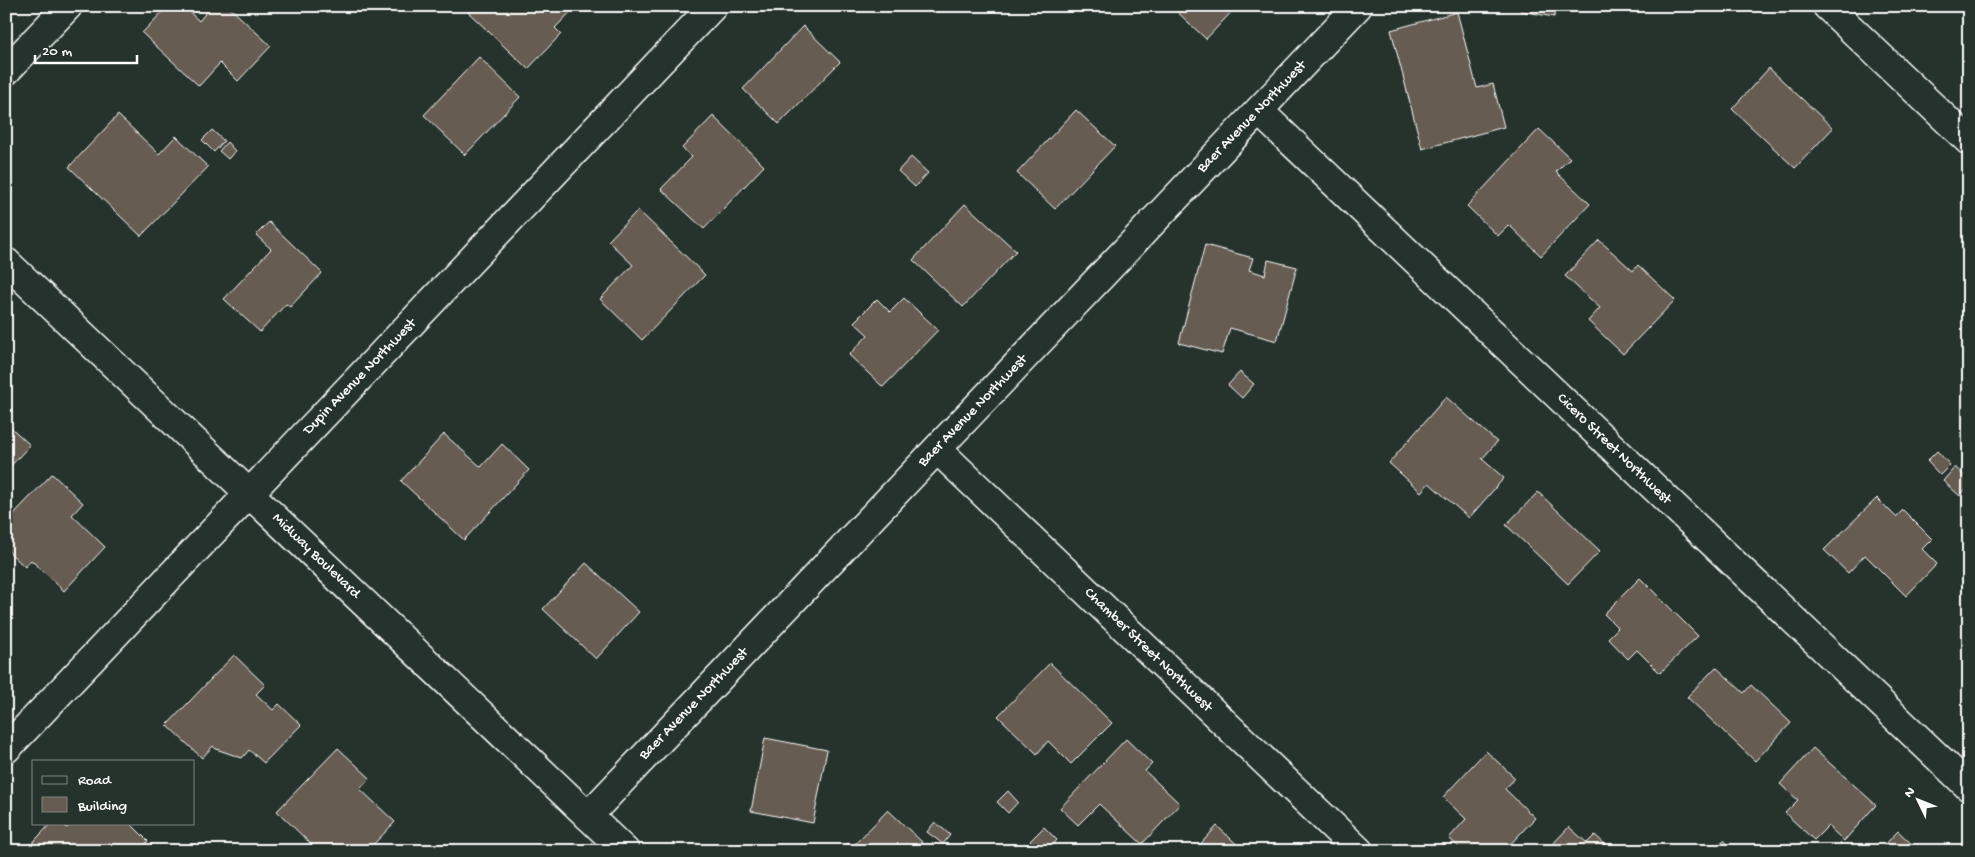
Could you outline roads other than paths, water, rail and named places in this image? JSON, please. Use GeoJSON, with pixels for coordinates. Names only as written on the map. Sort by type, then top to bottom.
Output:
{"type":"FeatureCollection","features":[{"type":"Feature","properties":{"kind":"street"},"geometry":{"type":"LineString","coordinates":[[6,71],[68,6]]}},
{"type":"Feature","properties":{"kind":"street","name":"Dupin Avenue Northwest"},"geometry":{"type":"LineString","coordinates":[[6,749],[713,6]]}},
{"type":"Feature","properties":{"kind":"street","name":"Baer Avenue Northwest"},"geometry":{"type":"LineString","coordinates":[[588,816],[1358,6]]}},
{"type":"Feature","properties":{"kind":"street"},"geometry":{"type":"LineString","coordinates":[[1827,6],[1969,141]]}},
{"type":"Feature","properties":{"kind":"street","name":"Cicero Street Northwest"},"geometry":{"type":"LineString","coordinates":[[1258,110],[1969,787]]}},
{"type":"Feature","properties":{"kind":"street","name":"Midway Boulevard"},"geometry":{"type":"LineString","coordinates":[[6,262],[625,851]]}},
{"type":"Feature","properties":{"kind":"street","name":"Chamber Street Northwest"},"geometry":{"type":"LineString","coordinates":[[937,449],[1359,851]]}}]}
